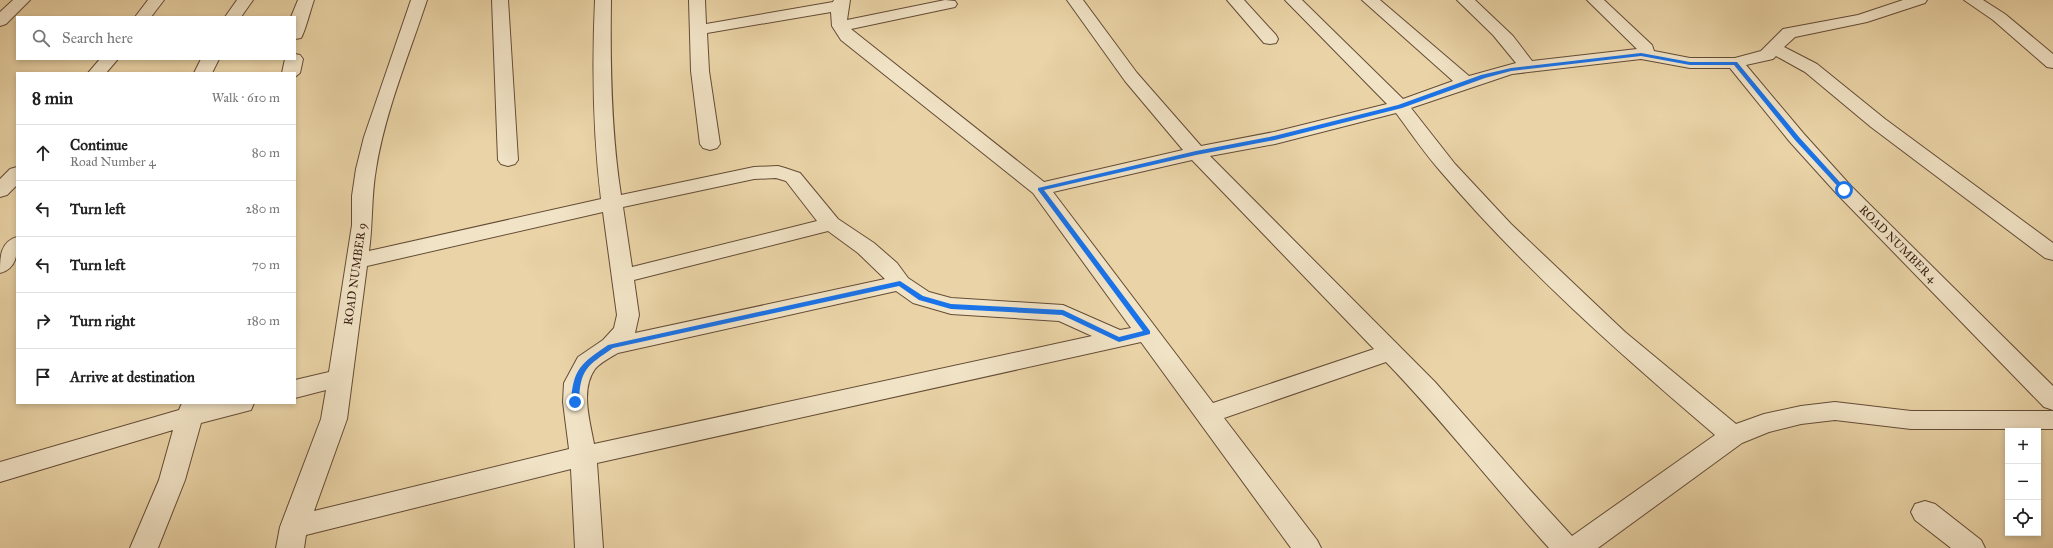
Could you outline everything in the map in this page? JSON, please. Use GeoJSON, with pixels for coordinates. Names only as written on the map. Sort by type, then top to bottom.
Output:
{"type":"FeatureCollection","features":[{"type":"Feature","properties":{"kind":"street"},"geometry":{"type":"LineString","coordinates":[[0,21],[22,0]]}},
{"type":"Feature","properties":{"kind":"street"},"geometry":{"type":"LineString","coordinates":[[144,16],[156,0]]}},
{"type":"Feature","properties":{"kind":"street"},"geometry":{"type":"LineString","coordinates":[[233,16],[245,0]]}},
{"type":"Feature","properties":{"kind":"street"},"geometry":{"type":"LineString","coordinates":[[296,26],[306,0]]}},
{"type":"Feature","properties":{"kind":"street","name":"ROAD NUMBER 9"},"geometry":{"type":"LineString","coordinates":[[292,538],[334,420],[362,225],[362,196],[367,163],[373,137],[419,0]]}},
{"type":"Feature","properties":{"kind":"street"},"geometry":{"type":"LineString","coordinates":[[500,0],[508,160]]}},
{"type":"Feature","properties":{"kind":"street"},"geometry":{"type":"LineString","coordinates":[[589,548],[583,456],[575,402],[576,383],[586,363],[611,346],[625,330],[628,315],[607,167],[601,60],[604,0]]}},
{"type":"Feature","properties":{"kind":"street"},"geometry":{"type":"LineString","coordinates":[[697,0],[700,71],[710,144]]}},
{"type":"Feature","properties":{"kind":"street"},"geometry":{"type":"LineString","coordinates":[[1075,0],[1131,77],[1196,153],[1426,388],[1520,498],[1566,548]]}},
{"type":"Feature","properties":{"kind":"street"},"geometry":{"type":"LineString","coordinates":[[1235,0],[1270,39]]}},
{"type":"Feature","properties":{"kind":"street"},"geometry":{"type":"LineString","coordinates":[[1294,0],[1400,106],[1448,168],[1504,229],[1617,338],[1733,436]]}},
{"type":"Feature","properties":{"kind":"street"},"geometry":{"type":"LineString","coordinates":[[1370,0],[1466,83]]}},
{"type":"Feature","properties":{"kind":"street"},"geometry":{"type":"LineString","coordinates":[[1465,0],[1502,33],[1516,50],[1527,67]]}},
{"type":"Feature","properties":{"kind":"street"},"geometry":{"type":"LineString","coordinates":[[1595,0],[1643,46],[1645,52],[1641,54]]}},
{"type":"Feature","properties":{"kind":"street"},"geometry":{"type":"LineString","coordinates":[[1972,0],[1999,17],[2053,63]]}},
{"type":"Feature","properties":{"kind":"street"},"geometry":{"type":"LineString","coordinates":[[1040,189],[1196,153],[1275,138],[1400,106],[1483,77],[1527,67],[1641,54],[1690,63],[1735,63],[1767,55],[1775,49],[1783,38],[1789,33],[1861,19],[1913,1]]}},
{"type":"Feature","properties":{"kind":"street"},"geometry":{"type":"LineString","coordinates":[[698,30],[841,11],[950,4]]}},
{"type":"Feature","properties":{"kind":"street"},"geometry":{"type":"LineString","coordinates":[[841,11],[847,36],[858,46],[1040,189],[1148,332],[1307,548]]}},
{"type":"Feature","properties":{"kind":"street"},"geometry":{"type":"LineString","coordinates":[[1775,49],[1811,68],[1878,123],[2053,253]]}},
{"type":"Feature","properties":{"kind":"street"},"geometry":{"type":"LineString","coordinates":[[98,72],[108,60]]}},
{"type":"Feature","properties":{"kind":"street"},"geometry":{"type":"LineString","coordinates":[[204,72],[210,60]]}},
{"type":"Feature","properties":{"kind":"street"},"geometry":{"type":"LineString","coordinates":[[291,72],[294,60]]}},
{"type":"Feature","properties":{"kind":"street","name":"ROAD NUMBER 4"},"geometry":{"type":"LineString","coordinates":[[1735,63],[1797,138],[1844,190],[2053,401]]}},
{"type":"Feature","properties":{"kind":"street"},"geometry":{"type":"LineString","coordinates":[[357,261],[613,203],[754,173],[778,172],[793,177],[820,213],[831,224],[866,248],[889,268],[900,283],[921,298],[951,306],[1063,313],[1119,339]]}},
{"type":"Feature","properties":{"kind":"street"},"geometry":{"type":"LineString","coordinates":[[0,191],[16,173]]}},
{"type":"Feature","properties":{"kind":"street"},"geometry":{"type":"LineString","coordinates":[[623,276],[831,224]]}},
{"type":"Feature","properties":{"kind":"street"},"geometry":{"type":"LineString","coordinates":[[0,266],[16,245]]}},
{"type":"Feature","properties":{"kind":"street"},"geometry":{"type":"LineString","coordinates":[[611,346],[900,283]]}},
{"type":"Feature","properties":{"kind":"street"},"geometry":{"type":"LineString","coordinates":[[292,538],[583,456],[1148,332]]}},
{"type":"Feature","properties":{"kind":"street"},"geometry":{"type":"LineString","coordinates":[[1208,414],[1390,352]]}},
{"type":"Feature","properties":{"kind":"street"},"geometry":{"type":"LineString","coordinates":[[296,389],[340,378]]}},
{"type":"Feature","properties":{"kind":"street"},"geometry":{"type":"LineString","coordinates":[[0,472],[192,410],[235,404]]}},
{"type":"Feature","properties":{"kind":"street"},"geometry":{"type":"LineString","coordinates":[[144,548],[172,480],[192,410]]}},
{"type":"Feature","properties":{"kind":"street"},"geometry":{"type":"LineString","coordinates":[[1577,548],[1733,436],[1764,424],[1801,415],[1835,411],[1911,420],[2053,420]]}},
{"type":"Feature","properties":{"kind":"street"},"geometry":{"type":"LineString","coordinates":[[1924,512],[1971,548]]}},
{"type":"Feature","properties":{"kind":"route"},"geometry":{"type":"LineString","coordinates":[[575,402],[576,383],[586,363],[611,346],[900,283],[921,298],[951,306],[1022,309],[1063,313],[1119,339],[1148,332],[1040,189],[1196,153],[1275,138],[1400,106],[1483,77],[1511,69],[1641,54],[1690,63],[1735,63],[1797,138],[1844,190]]}}]}
